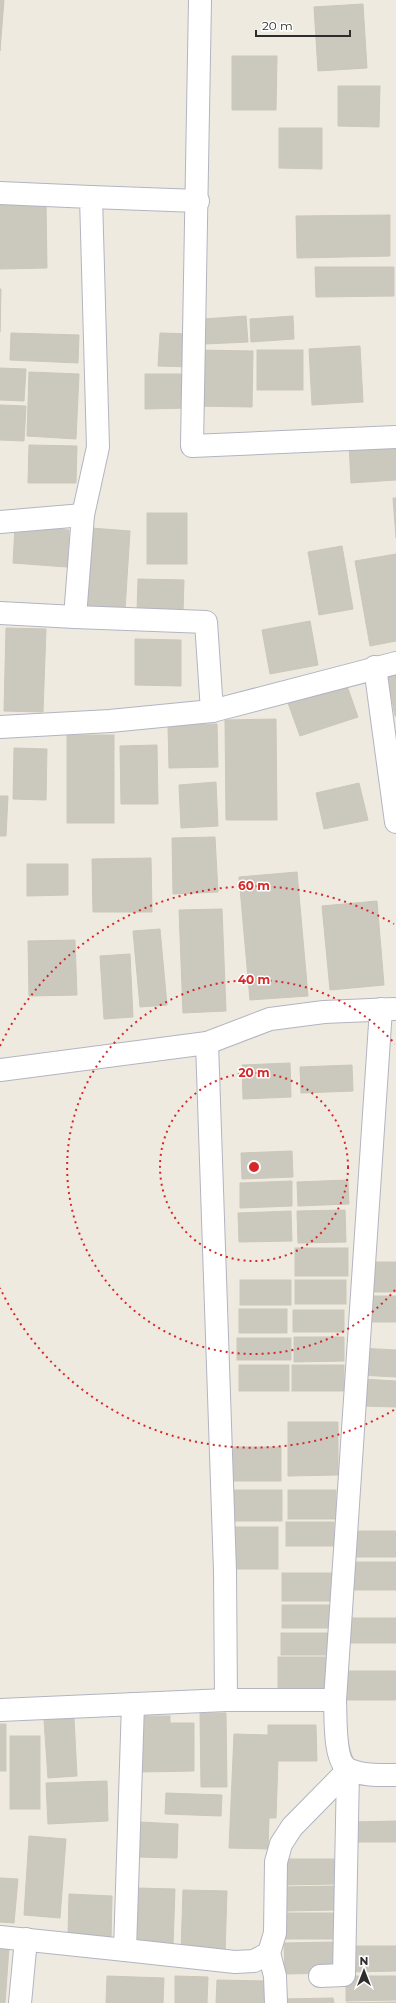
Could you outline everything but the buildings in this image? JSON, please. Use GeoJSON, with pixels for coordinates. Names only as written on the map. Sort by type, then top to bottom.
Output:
{"type":"FeatureCollection","features":[{"type":"Feature","properties":{"kind":"street"},"geometry":{"type":"LineString","coordinates":[[200,0],[198,201],[192,446],[396,437]]}},
{"type":"Feature","properties":{"kind":"street"},"geometry":{"type":"LineString","coordinates":[[0,193],[198,201]]}},
{"type":"Feature","properties":{"kind":"street"},"geometry":{"type":"LineString","coordinates":[[75,617],[83,515],[98,447],[91,197]]}},
{"type":"Feature","properties":{"kind":"street"},"geometry":{"type":"LineString","coordinates":[[0,522],[83,515]]}},
{"type":"Feature","properties":{"kind":"street"},"geometry":{"type":"LineString","coordinates":[[0,613],[206,622],[212,711]]}},
{"type":"Feature","properties":{"kind":"street"},"geometry":{"type":"LineString","coordinates":[[0,727],[110,721],[212,711],[386,665],[396,822]]}},
{"type":"Feature","properties":{"kind":"street"},"geometry":{"type":"LineString","coordinates":[[0,1070],[207,1043],[270,1019],[324,1012],[388,1009],[335,1700],[338,1750],[342,1762],[348,1770],[362,1774],[396,1775]]}},
{"type":"Feature","properties":{"kind":"street"},"geometry":{"type":"LineString","coordinates":[[207,1043],[225,1564],[226,1700]]}},
{"type":"Feature","properties":{"kind":"street"},"geometry":{"type":"LineString","coordinates":[[0,1710],[226,1700],[335,1700]]}},
{"type":"Feature","properties":{"kind":"street"},"geometry":{"type":"LineString","coordinates":[[125,1950],[133,1704]]}},
{"type":"Feature","properties":{"kind":"street"},"geometry":{"type":"LineString","coordinates":[[276,2003],[275,1976],[269,1953],[275,1933],[276,1862],[281,1844],[292,1828],[348,1770]]}},
{"type":"Feature","properties":{"kind":"street"},"geometry":{"type":"LineString","coordinates":[[320,1976],[344,1975],[348,1770]]}},
{"type":"Feature","properties":{"kind":"street"},"geometry":{"type":"LineString","coordinates":[[0,1937],[235,1962],[254,1961],[269,1953]]}},
{"type":"Feature","properties":{"kind":"street"},"geometry":{"type":"LineString","coordinates":[[20,2003],[26,1940]]}}]}
